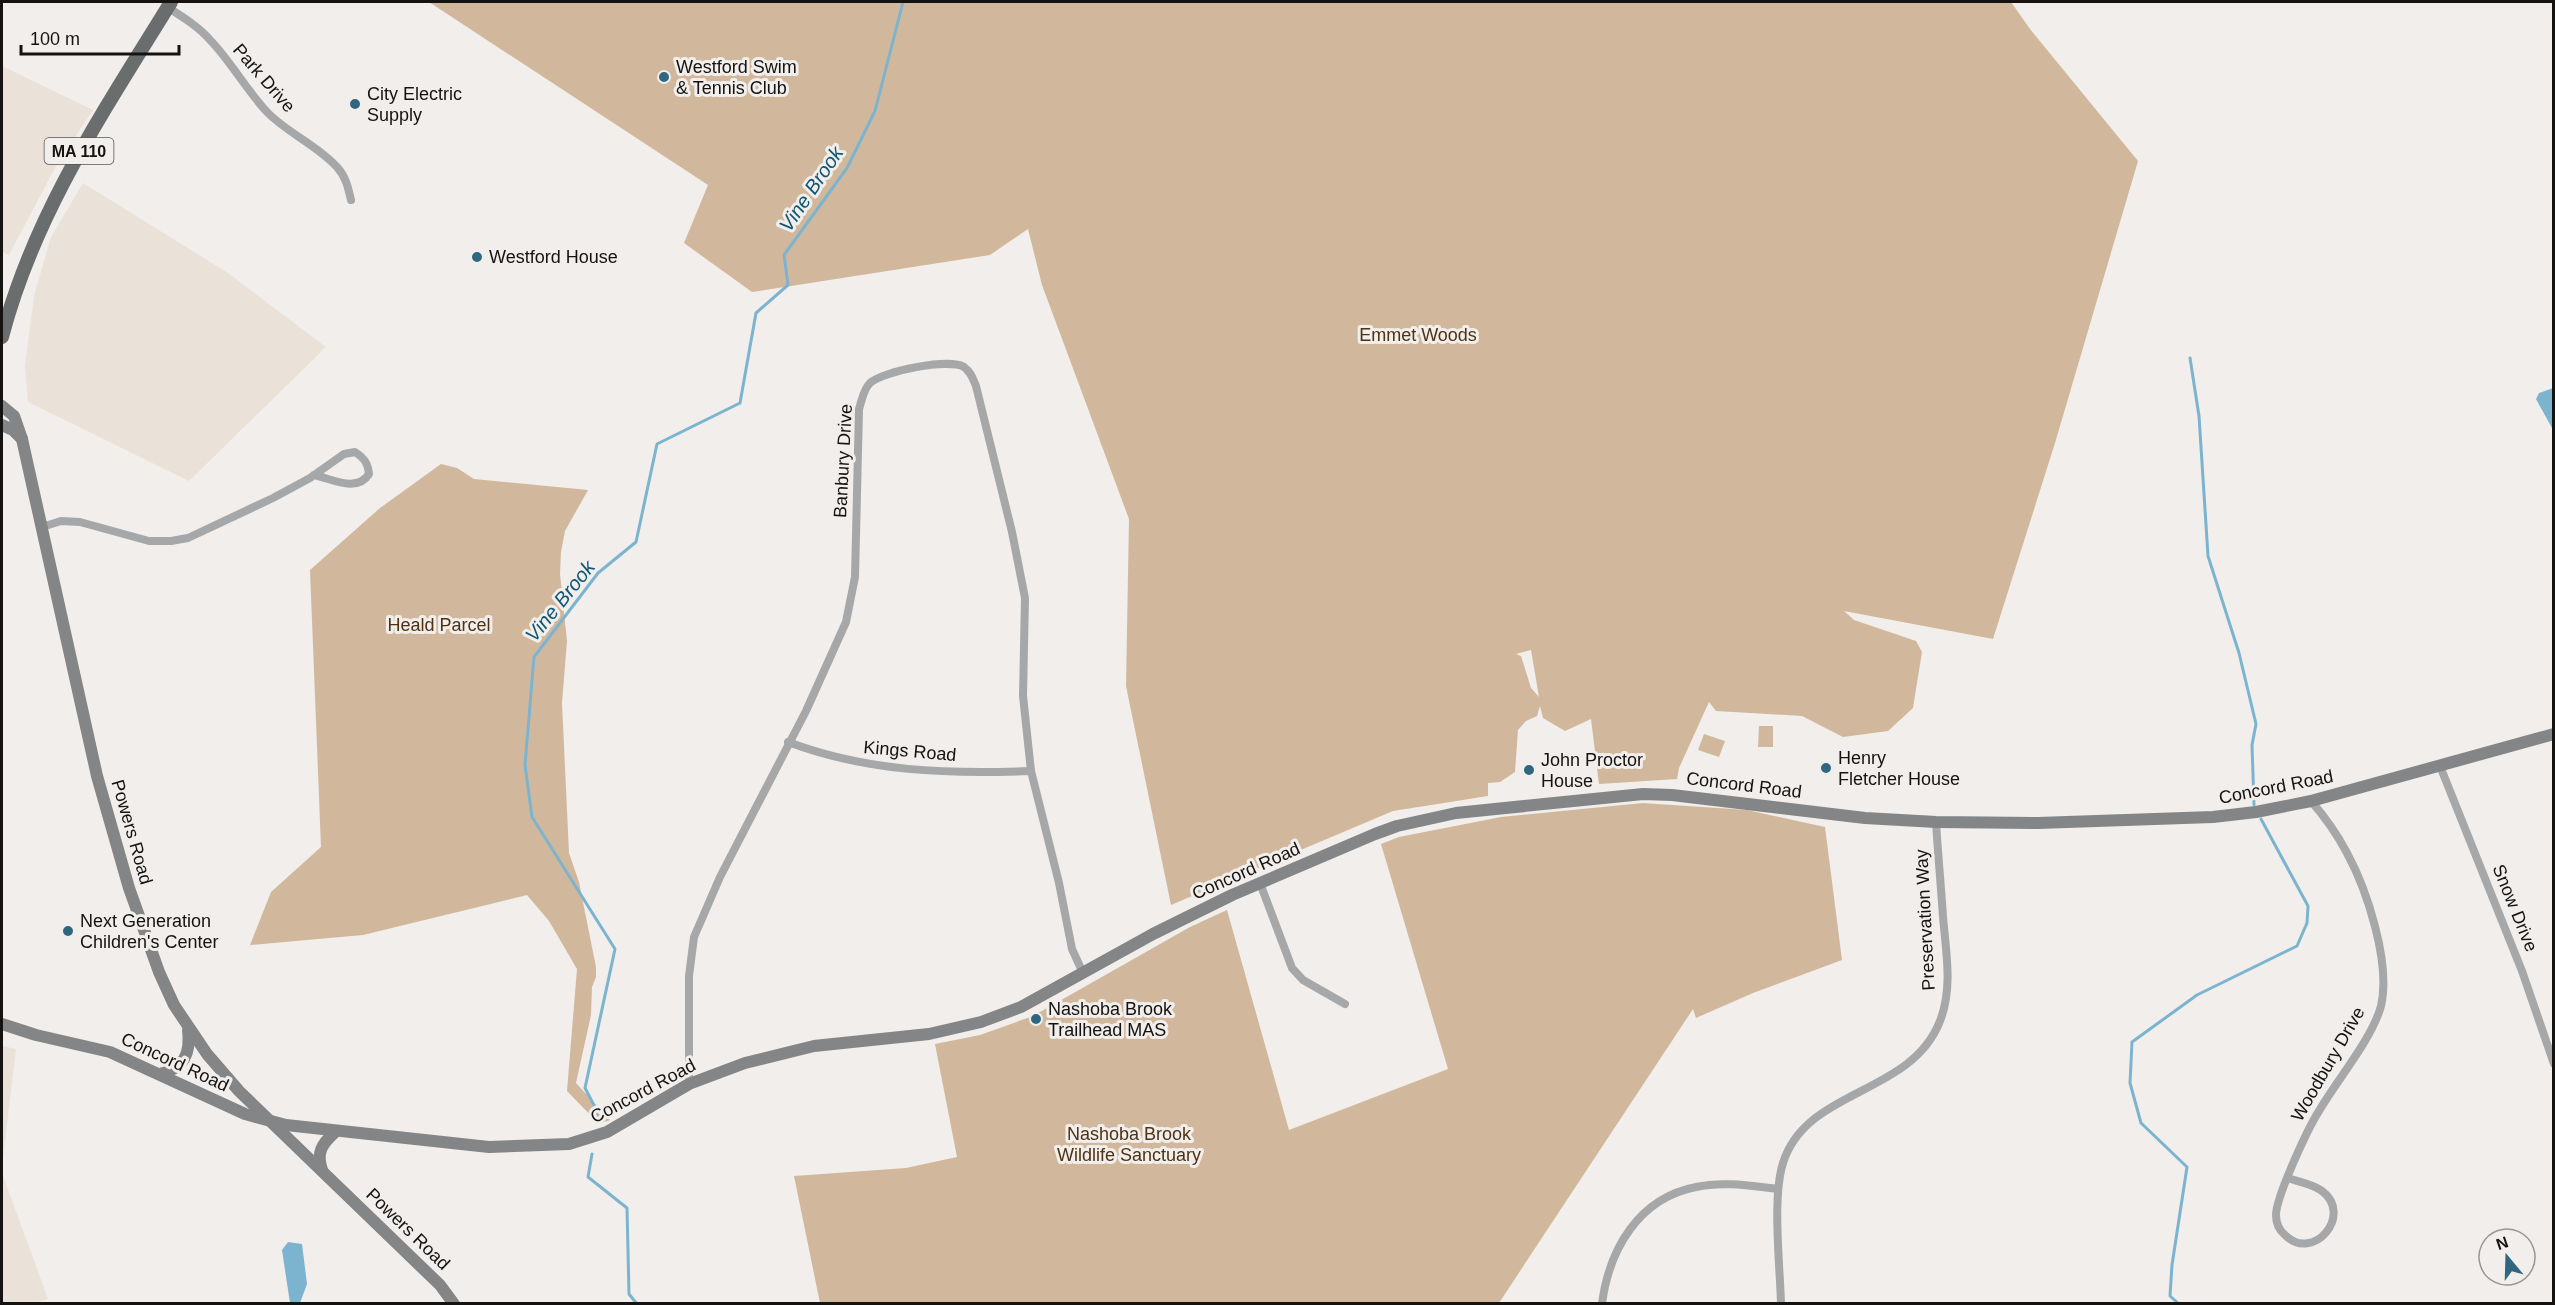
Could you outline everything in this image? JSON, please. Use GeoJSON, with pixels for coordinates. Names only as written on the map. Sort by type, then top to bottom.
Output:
{"type":"FeatureCollection","features":[{"type":"Feature","properties":{"kind":"main road","name":"MA 110"},"geometry":{"type":"LineString","coordinates":[[2,337],[19,280],[54,199],[78,154],[169,4]]}},
{"type":"Feature","properties":{"kind":"main road","name":"Powers Road"},"geometry":{"type":"LineString","coordinates":[[2,406],[14,416],[22,439],[98,776],[118,851],[159,972],[174,1005],[220,1069],[268,1120],[440,1286],[454,1304]]}},
{"type":"Feature","properties":{"kind":"main road"},"geometry":{"type":"LineString","coordinates":[[2,425],[14,430],[22,439]]}},
{"type":"Feature","properties":{"kind":"main road","name":"Concord Road"},"geometry":{"type":"LineString","coordinates":[[2,1024],[36,1035],[111,1052],[245,1114],[286,1125],[489,1147],[569,1144],[607,1132],[689,1084],[779,1053],[814,1046],[929,1034],[981,1022],[1021,1007],[1153,934],[1260,883],[1375,834],[1406,824],[1456,813],[1606,797],[1672,795],[1865,818],[1936,822],[2038,823],[2213,817],[2256,812],[2311,801],[2553,734]]}},
{"type":"Feature","properties":{"kind":"main road"},"geometry":{"type":"LineString","coordinates":[[160,1074],[180,1066],[187,1057],[190,1043],[187,1026]]}},
{"type":"Feature","properties":{"kind":"main road"},"geometry":{"type":"LineString","coordinates":[[323,1171],[319,1159],[321,1147],[335,1132]]}},
{"type":"Feature","properties":{"kind":"street","name":"Park Drive"},"geometry":{"type":"LineString","coordinates":[[169,4],[211,40],[273,117],[324,154],[337,167],[346,179],[351,200]]}},
{"type":"Feature","properties":{"kind":"street","name":"Banbury Drive"},"geometry":{"type":"LineString","coordinates":[[689,1084],[689,976],[694,937],[720,877],[824,673],[846,622],[855,577],[859,409],[863,394],[870,384],[896,371],[950,364],[962,366],[970,372],[976,386],[1020,568],[1025,598],[1023,696],[1031,771],[1059,883],[1072,949],[1083,973]]}},
{"type":"Feature","properties":{"kind":"street"},"geometry":{"type":"LineString","coordinates":[[42,527],[61,521],[80,522],[149,542],[188,538],[273,498],[314,475],[344,454],[355,452],[368,464],[369,474],[366,480],[357,484],[343,483],[314,475]]}},
{"type":"Feature","properties":{"kind":"street","name":"Kings Road"},"geometry":{"type":"LineString","coordinates":[[788,742],[820,754],[880,767],[967,773],[1031,771]]}},
{"type":"Feature","properties":{"kind":"street","name":"Snow Drive"},"geometry":{"type":"LineString","coordinates":[[2440,766],[2523,970],[2553,1064]]}},
{"type":"Feature","properties":{"kind":"street","name":"Woodbury Drive"},"geometry":{"type":"LineString","coordinates":[[2288,1179],[2321,1190],[2332,1204],[2333,1221],[2330,1229],[2318,1240],[2310,1243],[2293,1241],[2280,1230],[2276,1213],[2288,1179],[2317,1114],[2373,1026],[2383,989],[2381,958],[2358,875],[2332,827],[2311,801]]}},
{"type":"Feature","properties":{"kind":"street","name":"Preservation Way"},"geometry":{"type":"LineString","coordinates":[[1781,1304],[1778,1189],[1786,1154],[1806,1125],[1822,1112],[1909,1064],[1921,1053],[1939,1024],[1944,1008],[1947,978],[1936,822]]}},
{"type":"Feature","properties":{"kind":"street"},"geometry":{"type":"LineString","coordinates":[[1260,883],[1292,968],[1304,980],[1345,1004]]}},
{"type":"Feature","properties":{"kind":"street"},"geometry":{"type":"LineString","coordinates":[[1602,1304],[1606,1277],[1618,1247],[1637,1219],[1663,1199],[1695,1187],[1712,1185],[1778,1189]]}},
{"type":"Feature","properties":{"kind":"shaded area"},"geometry":{"type":"Polygon","coordinates":[[[2,66],[93,110],[57,164],[9,255],[2,252],[2,66]]]}},
{"type":"Feature","properties":{"kind":"shaded area"},"geometry":{"type":"Polygon","coordinates":[[[83,183],[228,273],[326,347],[189,481],[28,402],[25,366],[34,296],[51,237],[83,183]]]}},
{"type":"Feature","properties":{"kind":"shaded area"},"geometry":{"type":"Polygon","coordinates":[[[2,1046],[16,1049],[2,1166],[2,1046]]]}},
{"type":"Feature","properties":{"kind":"shaded area"},"geometry":{"type":"Polygon","coordinates":[[[2,1173],[48,1299],[35,1303],[2,1303],[2,1173]]]}},
{"type":"Feature","properties":{"kind":"green space","name":"Emmet Woods"},"geometry":{"type":"Polygon","coordinates":[[[429,2],[2011,2],[2030,29],[2138,161],[2055,443],[1993,639],[1844,611],[1854,620],[1916,641],[1922,652],[1913,708],[1888,731],[1843,737],[1802,716],[1716,711],[1709,702],[1679,768],[1677,779],[1599,784],[1591,719],[1565,731],[1543,718],[1540,706],[1537,716],[1526,721],[1518,730],[1515,772],[1500,782],[1488,783],[1488,796],[1393,811],[1171,905],[1126,686],[1129,519],[1042,285],[1028,229],[990,255],[752,292],[684,243],[708,185],[429,2]],[[1531,650],[1516,654],[1521,656],[1531,688],[1539,697],[1531,650]]]}},
{"type":"Feature","properties":{"kind":"green space","name":"Heald Parcel"},"geometry":{"type":"Polygon","coordinates":[[[441,464],[457,468],[474,479],[588,490],[565,531],[561,552],[560,574],[567,641],[562,703],[569,853],[579,882],[596,967],[596,977],[592,987],[591,1015],[576,1083],[610,1120],[599,1124],[567,1091],[577,969],[549,921],[527,895],[363,935],[250,945],[271,892],[321,847],[310,570],[380,508],[441,464]]]}},
{"type":"Feature","properties":{"kind":"green space"},"geometry":{"type":"Polygon","coordinates":[[[1759,726],[1773,726],[1773,747],[1758,747],[1759,726]]]}},
{"type":"Feature","properties":{"kind":"green space"},"geometry":{"type":"Polygon","coordinates":[[[1704,734],[1725,741],[1719,757],[1698,750],[1704,734]]]}},
{"type":"Feature","properties":{"kind":"green space","name":"Nashoba Brook Wildlife Sanctuary"},"geometry":{"type":"Polygon","coordinates":[[[1643,803],[1747,810],[1825,827],[1842,960],[1753,993],[1696,1018],[1693,1009],[1499,1303],[820,1303],[794,1176],[906,1168],[957,1157],[935,1044],[980,1035],[1033,1016],[1190,927],[1227,910],[1289,1130],[1448,1069],[1381,844],[1399,837],[1501,817],[1643,803]]]}},
{"type":"Feature","properties":{"kind":"water"},"geometry":{"type":"Polygon","coordinates":[[[2553,388],[2554,428],[2552,428],[2536,399],[2539,393],[2553,388]]]}},
{"type":"Feature","properties":{"kind":"water"},"geometry":{"type":"Polygon","coordinates":[[[288,1242],[302,1244],[307,1284],[300,1303],[290,1303],[282,1250],[288,1242]]]}},
{"type":"Feature","properties":{"kind":"waterway","name":"Vine Brook"},"geometry":{"type":"LineString","coordinates":[[596,1122],[597,1111],[585,1088],[615,949],[532,817],[525,765],[534,657],[598,573],[636,542],[657,444],[740,403],[756,313],[788,285],[784,255],[847,168],[875,111],[903,2]]}},
{"type":"Feature","properties":{"kind":"waterway"},"geometry":{"type":"LineString","coordinates":[[2190,358],[2199,416],[2208,556],[2239,653],[2256,724],[2252,745],[2254,805]]}},
{"type":"Feature","properties":{"kind":"waterway"},"geometry":{"type":"LineString","coordinates":[[2179,1304],[2170,1296],[2172,1265],[2187,1167],[2141,1123],[2130,1083],[2132,1042],[2197,995],[2297,946],[2307,923],[2308,906],[2261,819]]}},
{"type":"Feature","properties":{"kind":"waterway","name":"Vine Brook"},"geometry":{"type":"LineString","coordinates":[[592,1154],[588,1177],[627,1208],[629,1294],[637,1304]]}},
{"type":"Feature","properties":{"kind":"place","name":"Westford Swim & Tennis Club"},"geometry":{"type":"Point","coordinates":[664,77]}},
{"type":"Feature","properties":{"kind":"place","name":"City Electric Supply"},"geometry":{"type":"Point","coordinates":[355,104]}},
{"type":"Feature","properties":{"kind":"place","name":"Westford House"},"geometry":{"type":"Point","coordinates":[477,257]}},
{"type":"Feature","properties":{"kind":"place","name":"Henry Fletcher House"},"geometry":{"type":"Point","coordinates":[1826,768]}},
{"type":"Feature","properties":{"kind":"place","name":"John Proctor House"},"geometry":{"type":"Point","coordinates":[1529,770]}},
{"type":"Feature","properties":{"kind":"place","name":"Next Generation Children's Center"},"geometry":{"type":"Point","coordinates":[68,931]}},
{"type":"Feature","properties":{"kind":"place","name":"Nashoba Brook Trailhead MAS"},"geometry":{"type":"Point","coordinates":[1036,1019]}}]}
